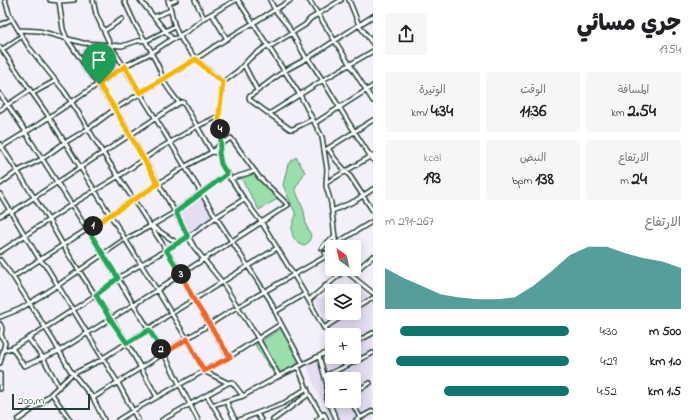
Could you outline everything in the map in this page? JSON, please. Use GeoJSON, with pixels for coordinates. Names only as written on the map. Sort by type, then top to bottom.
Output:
{"type":"FeatureCollection","features":[{"type":"Feature","properties":{"kind":"street"},"geometry":{"type":"LineString","coordinates":[[5,0],[12,19],[22,36],[37,58],[72,102],[181,274],[194,300],[230,357]]}},
{"type":"Feature","properties":{"kind":"street"},"geometry":{"type":"LineString","coordinates":[[50,0],[74,0]]}},
{"type":"Feature","properties":{"kind":"street"},"geometry":{"type":"LineString","coordinates":[[93,0],[96,14],[110,44],[125,66],[155,119],[186,166],[216,217],[264,291],[303,364]]}},
{"type":"Feature","properties":{"kind":"street"},"geometry":{"type":"LineString","coordinates":[[140,0],[172,40]]}},
{"type":"Feature","properties":{"kind":"street"},"geometry":{"type":"LineString","coordinates":[[176,0],[168,2],[175,26],[180,36],[196,59],[209,72],[223,82]]}},
{"type":"Feature","properties":{"kind":"street"},"geometry":{"type":"LineString","coordinates":[[195,0],[204,18]]}},
{"type":"Feature","properties":{"kind":"street"},"geometry":{"type":"LineString","coordinates":[[157,397],[127,343],[110,319],[1,146],[26,132],[125,66],[180,36],[204,18],[237,0],[300,95],[322,137],[327,169],[326,183],[332,211],[335,240]]}},
{"type":"Feature","properties":{"kind":"street"},"geometry":{"type":"LineString","coordinates":[[270,0],[323,80],[354,131],[372,156],[373,160]]}},
{"type":"Feature","properties":{"kind":"street"},"geometry":{"type":"LineString","coordinates":[[0,184],[18,171],[42,159],[140,93],[291,0]]}},
{"type":"Feature","properties":{"kind":"street"},"geometry":{"type":"LineString","coordinates":[[310,0],[373,101]]}},
{"type":"Feature","properties":{"kind":"street"},"geometry":{"type":"LineString","coordinates":[[336,320],[324,328],[309,300],[262,223],[221,164],[219,153],[221,144],[219,116],[223,82],[244,65],[250,58],[268,46],[292,34],[305,25],[310,19],[341,0]]}},
{"type":"Feature","properties":{"kind":"street"},"geometry":{"type":"LineString","coordinates":[[349,0],[359,25],[373,44]]}},
{"type":"Feature","properties":{"kind":"street"},"geometry":{"type":"LineString","coordinates":[[59,1],[67,39],[115,109],[158,184],[176,212],[194,247],[222,282],[279,376]]}},
{"type":"Feature","properties":{"kind":"street"},"geometry":{"type":"LineString","coordinates":[[125,1],[135,24],[157,61],[163,79],[179,103]]}},
{"type":"Feature","properties":{"kind":"street"},"geometry":{"type":"LineString","coordinates":[[154,17],[171,10]]}},
{"type":"Feature","properties":{"kind":"street"},"geometry":{"type":"LineString","coordinates":[[212,14],[227,39]]}},
{"type":"Feature","properties":{"kind":"street"},"geometry":{"type":"LineString","coordinates":[[313,119],[293,130],[249,99],[249,97],[284,70],[307,58],[373,16]]}},
{"type":"Feature","properties":{"kind":"street"},"geometry":{"type":"LineString","coordinates":[[0,25],[12,19]]}},
{"type":"Feature","properties":{"kind":"street"},"geometry":{"type":"LineString","coordinates":[[104,31],[122,19]]}},
{"type":"Feature","properties":{"kind":"street"},"geometry":{"type":"LineString","coordinates":[[19,30],[39,31],[93,45],[110,44],[122,46],[137,41],[146,41],[175,26]]}},
{"type":"Feature","properties":{"kind":"street"},"geometry":{"type":"LineString","coordinates":[[22,36],[1,48],[49,117],[158,290],[204,371],[228,383],[232,382],[243,396]]}},
{"type":"Feature","properties":{"kind":"street"},"geometry":{"type":"LineString","coordinates":[[269,114],[373,51]]}},
{"type":"Feature","properties":{"kind":"street"},"geometry":{"type":"LineString","coordinates":[[244,65],[257,90]]}},
{"type":"Feature","properties":{"kind":"street"},"geometry":{"type":"LineString","coordinates":[[0,110],[55,81]]}},
{"type":"Feature","properties":{"kind":"street"},"geometry":{"type":"LineString","coordinates":[[315,123],[373,86]]}},
{"type":"Feature","properties":{"kind":"street"},"geometry":{"type":"LineString","coordinates":[[0,94],[87,228]]}},
{"type":"Feature","properties":{"kind":"street"},"geometry":{"type":"LineString","coordinates":[[0,216],[35,198],[179,103],[183,102],[196,127],[212,152],[219,153]]}},
{"type":"Feature","properties":{"kind":"street"},"geometry":{"type":"LineString","coordinates":[[0,252],[48,219],[119,176],[144,158],[196,127],[219,116]]}},
{"type":"Feature","properties":{"kind":"street"},"geometry":{"type":"LineString","coordinates":[[324,150],[373,120]]}},
{"type":"Feature","properties":{"kind":"street"},"geometry":{"type":"LineString","coordinates":[[12,348],[24,366],[59,351],[158,290],[288,205],[255,171],[231,138],[212,152],[186,166],[92,227],[87,228],[13,277]]}},
{"type":"Feature","properties":{"kind":"street"},"geometry":{"type":"LineString","coordinates":[[328,148],[373,211]]}},
{"type":"Feature","properties":{"kind":"street"},"geometry":{"type":"LineString","coordinates":[[326,183],[372,156]]}},
{"type":"Feature","properties":{"kind":"street"},"geometry":{"type":"LineString","coordinates":[[230,179],[255,171]]}},
{"type":"Feature","properties":{"kind":"street"},"geometry":{"type":"LineString","coordinates":[[0,317],[29,304],[126,240],[176,212],[227,174]]}},
{"type":"Feature","properties":{"kind":"street"},"geometry":{"type":"LineString","coordinates":[[332,211],[354,201],[373,189]]}},
{"type":"Feature","properties":{"kind":"street"},"geometry":{"type":"LineString","coordinates":[[0,194],[40,260],[46,266],[57,286],[104,359],[134,410],[138,420]]}},
{"type":"Feature","properties":{"kind":"street"},"geometry":{"type":"LineString","coordinates":[[4,350],[12,348],[45,328],[96,295],[118,278],[188,237],[244,199]]}},
{"type":"Feature","properties":{"kind":"street"},"geometry":{"type":"LineString","coordinates":[[0,205],[5,202]]}},
{"type":"Feature","properties":{"kind":"street"},"geometry":{"type":"LineString","coordinates":[[345,240],[373,222]]}},
{"type":"Feature","properties":{"kind":"street"},"geometry":{"type":"LineString","coordinates":[[151,226],[177,243]]}},
{"type":"Feature","properties":{"kind":"street"},"geometry":{"type":"LineString","coordinates":[[92,227],[90,233],[164,354],[181,384],[198,420]]}},
{"type":"Feature","properties":{"kind":"street"},"geometry":{"type":"LineString","coordinates":[[322,248],[335,237]]}},
{"type":"Feature","properties":{"kind":"street"},"geometry":{"type":"LineString","coordinates":[[18,420],[52,394],[73,374],[104,359],[149,330],[164,318],[277,248]]}},
{"type":"Feature","properties":{"kind":"street"},"geometry":{"type":"LineString","coordinates":[[93,398],[237,307],[294,275],[325,255]]}},
{"type":"Feature","properties":{"kind":"street"},"geometry":{"type":"LineString","coordinates":[[361,266],[373,256]]}},
{"type":"Feature","properties":{"kind":"street"},"geometry":{"type":"LineString","coordinates":[[0,260],[13,277],[59,351],[66,365],[93,398],[104,420]]}},
{"type":"Feature","properties":{"kind":"street"},"geometry":{"type":"LineString","coordinates":[[328,284],[338,276]]}},
{"type":"Feature","properties":{"kind":"street"},"geometry":{"type":"LineString","coordinates":[[352,276],[373,293]]}},
{"type":"Feature","properties":{"kind":"street"},"geometry":{"type":"LineString","coordinates":[[309,300],[325,287]]}},
{"type":"Feature","properties":{"kind":"street"},"geometry":{"type":"LineString","coordinates":[[276,312],[305,294]]}},
{"type":"Feature","properties":{"kind":"street"},"geometry":{"type":"LineString","coordinates":[[361,306],[372,300]]}},
{"type":"Feature","properties":{"kind":"street"},"geometry":{"type":"LineString","coordinates":[[0,324],[2,328],[1,335],[5,343],[0,363]]}},
{"type":"Feature","properties":{"kind":"street"},"geometry":{"type":"LineString","coordinates":[[118,420],[230,357],[281,324]]}},
{"type":"Feature","properties":{"kind":"street"},"geometry":{"type":"LineString","coordinates":[[361,339],[373,333]]}},
{"type":"Feature","properties":{"kind":"street"},"geometry":{"type":"LineString","coordinates":[[28,338],[43,358],[59,387]]}},
{"type":"Feature","properties":{"kind":"street"},"geometry":{"type":"LineString","coordinates":[[212,404],[243,396],[325,353]]}},
{"type":"Feature","properties":{"kind":"street"},"geometry":{"type":"LineString","coordinates":[[333,372],[373,353]]}},
{"type":"Feature","properties":{"kind":"street"},"geometry":{"type":"LineString","coordinates":[[319,356],[325,376]]}},
{"type":"Feature","properties":{"kind":"street"},"geometry":{"type":"LineString","coordinates":[[298,367],[309,394],[322,416]]}},
{"type":"Feature","properties":{"kind":"street"},"geometry":{"type":"LineString","coordinates":[[0,374],[0,389]]}},
{"type":"Feature","properties":{"kind":"street"},"geometry":{"type":"LineString","coordinates":[[162,420],[228,383]]}},
{"type":"Feature","properties":{"kind":"street"},"geometry":{"type":"LineString","coordinates":[[361,388],[370,383]]}},
{"type":"Feature","properties":{"kind":"street"},"geometry":{"type":"LineString","coordinates":[[239,420],[289,400],[307,388]]}},
{"type":"Feature","properties":{"kind":"street"},"geometry":{"type":"LineString","coordinates":[[52,394],[70,420]]}},
{"type":"Feature","properties":{"kind":"street"},"geometry":{"type":"LineString","coordinates":[[273,420],[309,394]]}},
{"type":"Feature","properties":{"kind":"street"},"geometry":{"type":"LineString","coordinates":[[207,396],[222,420]]}},
{"type":"Feature","properties":{"kind":"street"},"geometry":{"type":"LineString","coordinates":[[289,400],[292,405]]}},
{"type":"Feature","properties":{"kind":"street"},"geometry":{"type":"LineString","coordinates":[[226,401],[235,420]]}},
{"type":"Feature","properties":{"kind":"street"},"geometry":{"type":"LineString","coordinates":[[330,408],[337,420]]}},
{"type":"Feature","properties":{"kind":"street"},"geometry":{"type":"LineString","coordinates":[[355,408],[360,417]]}},
{"type":"Feature","properties":{"kind":"street"},"geometry":{"type":"LineString","coordinates":[[356,420],[373,410]]}},
{"type":"Feature","properties":{"kind":"street"},"geometry":{"type":"LineString","coordinates":[[317,420],[324,414],[327,418],[333,413]]}},
{"type":"Feature","properties":{"kind":"street"},"geometry":{"type":"LineString","coordinates":[[257,414],[261,420]]}},
{"type":"Feature","properties":{"kind":"shaded area"},"geometry":{"type":"Polygon","coordinates":[[[201,197],[213,216],[190,231],[178,212],[201,197]]]}},
{"type":"Feature","properties":{"kind":"shaded area"},"geometry":{"type":"Polygon","coordinates":[[[361,286],[373,304],[373,420],[332,420],[326,408],[361,408],[361,372],[325,372],[325,407],[316,390],[307,365],[325,352],[325,364],[361,364],[361,328],[329,328],[325,320],[361,320],[361,286]]]}},
{"type":"Feature","properties":{"kind":"shaded area"},"geometry":{"type":"Polygon","coordinates":[[[325,296],[325,319],[315,300],[325,296]]]}},
{"type":"Feature","properties":{"kind":"green space"},"geometry":{"type":"Polygon","coordinates":[[[296,157],[305,172],[295,189],[304,211],[306,225],[311,235],[309,242],[303,246],[295,240],[292,233],[296,215],[283,185],[288,164],[296,157]]]}},
{"type":"Feature","properties":{"kind":"green space"},"geometry":{"type":"Polygon","coordinates":[[[255,173],[282,196],[259,210],[241,178],[255,173]]]}},
{"type":"Feature","properties":{"kind":"green space"},"geometry":{"type":"Polygon","coordinates":[[[281,329],[305,366],[278,380],[255,345],[281,329]]]}},
{"type":"Feature","properties":{"kind":"route"},"geometry":{"type":"LineString","coordinates":[[196,59],[209,72],[223,82],[219,116],[221,144],[219,153],[221,164],[227,174],[176,212],[188,237],[166,250],[178,268],[201,312],[230,357],[204,371],[187,339],[164,354],[149,330],[127,343],[110,319],[96,295],[118,278],[90,233],[92,227],[158,184],[99,84],[125,66],[140,93],[196,59]]}}]}
